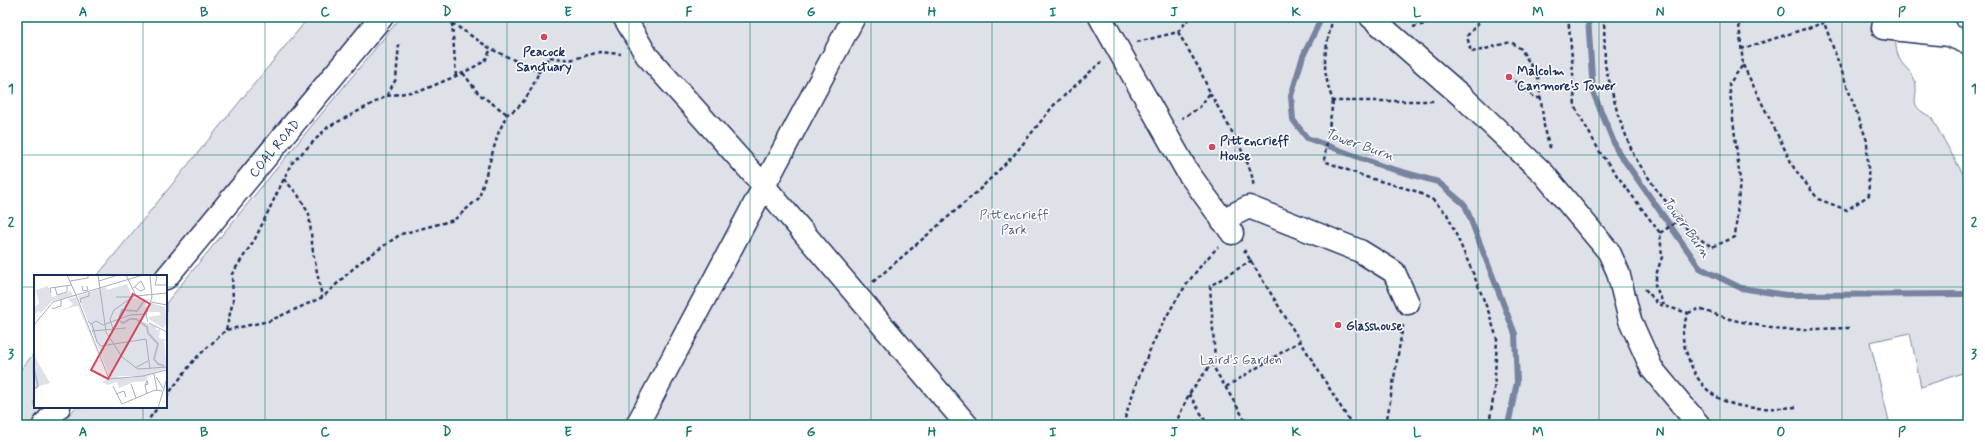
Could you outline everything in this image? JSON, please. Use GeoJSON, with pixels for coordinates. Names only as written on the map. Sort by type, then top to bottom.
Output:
{"type":"FeatureCollection","features":[{"type":"Feature","properties":{"kind":"street","name":"COAL ROAD"},"geometry":{"type":"LineString","coordinates":[[167,277],[382,17]]}},
{"type":"Feature","properties":{"kind":"street"},"geometry":{"type":"LineString","coordinates":[[624,17],[647,56],[764,186],[856,297],[967,425]]}},
{"type":"Feature","properties":{"kind":"street"},"geometry":{"type":"LineString","coordinates":[[637,425],[854,17]]}},
{"type":"Feature","properties":{"kind":"street"},"geometry":{"type":"LineString","coordinates":[[1100,17],[1118,46],[1162,129],[1188,171],[1227,226],[1249,207],[1360,251],[1394,272],[1408,303]]}},
{"type":"Feature","properties":{"kind":"street"},"geometry":{"type":"LineString","coordinates":[[1886,17],[1883,28],[1952,32]]}},
{"type":"Feature","properties":{"kind":"street"},"geometry":{"type":"LineString","coordinates":[[1922,17],[1952,32]]}},
{"type":"Feature","properties":{"kind":"street"},"geometry":{"type":"LineString","coordinates":[[1386,29],[1465,99],[1544,174],[1609,252],[1618,272],[1630,320],[1652,369],[1699,425]]}},
{"type":"Feature","properties":{"kind":"street"},"geometry":{"type":"LineString","coordinates":[[44,425],[58,408]]}},
{"type":"Feature","properties":{"kind":"path"},"geometry":{"type":"LineString","coordinates":[[856,297],[977,192],[1014,155],[1054,105],[1118,46],[1178,32],[1190,17]]}},
{"type":"Feature","properties":{"kind":"path"},"geometry":{"type":"LineString","coordinates":[[1332,17],[1324,57],[1326,81],[1333,101],[1327,132],[1324,160],[1366,177],[1415,191],[1433,200],[1447,214],[1476,280],[1497,339],[1494,393],[1489,425]]}},
{"type":"Feature","properties":{"kind":"path"},"geometry":{"type":"LineString","coordinates":[[1386,29],[1407,30],[1421,24],[1454,17]]}},
{"type":"Feature","properties":{"kind":"path"},"geometry":{"type":"LineString","coordinates":[[1479,17],[1482,20],[1467,36],[1471,52],[1488,50],[1499,44],[1511,42],[1521,49],[1538,77],[1540,98],[1535,98],[1509,76]]}},
{"type":"Feature","properties":{"kind":"path"},"geometry":{"type":"LineString","coordinates":[[1568,17],[1575,107],[1601,154],[1660,233],[1662,257],[1655,285],[1664,305],[1688,313],[1699,309],[1733,320],[1781,330],[1849,328]]}},
{"type":"Feature","properties":{"kind":"path"},"geometry":{"type":"LineString","coordinates":[[1604,17],[1605,65],[1618,115],[1634,156],[1658,192],[1681,219],[1688,231],[1712,247],[1735,237],[1740,180],[1730,84],[1743,65]]}},
{"type":"Feature","properties":{"kind":"path"},"geometry":{"type":"LineString","coordinates":[[1735,17],[1739,24],[1743,65],[1794,168],[1818,199],[1847,210],[1869,195],[1867,141],[1822,17]]}},
{"type":"Feature","properties":{"kind":"path"},"geometry":{"type":"LineString","coordinates":[[456,76],[452,23],[491,49],[539,72]]}},
{"type":"Feature","properties":{"kind":"path"},"geometry":{"type":"LineString","coordinates":[[1741,49],[1824,23]]}},
{"type":"Feature","properties":{"kind":"path"},"geometry":{"type":"LineString","coordinates":[[1178,32],[1200,70],[1210,93],[1238,144],[1254,180],[1249,207]]}},
{"type":"Feature","properties":{"kind":"path"},"geometry":{"type":"LineString","coordinates":[[387,96],[396,79],[399,44]]}},
{"type":"Feature","properties":{"kind":"path"},"geometry":{"type":"LineString","coordinates":[[226,330],[233,301],[232,274],[255,239],[291,164],[328,127],[387,96],[423,90],[463,73],[485,61],[491,49]]}},
{"type":"Feature","properties":{"kind":"path"},"geometry":{"type":"LineString","coordinates":[[167,396],[194,360],[226,330],[269,321],[323,297],[359,263],[401,234],[454,220],[479,198],[498,134],[507,114],[515,111],[527,96],[539,72],[549,57],[570,60],[599,52],[647,56]]}},
{"type":"Feature","properties":{"kind":"path"},"geometry":{"type":"LineString","coordinates":[[463,73],[479,94],[507,114]]}},
{"type":"Feature","properties":{"kind":"path"},"geometry":{"type":"LineString","coordinates":[[1162,129],[1199,108],[1210,93]]}},
{"type":"Feature","properties":{"kind":"path"},"geometry":{"type":"LineString","coordinates":[[1333,101],[1431,101],[1465,99]]}},
{"type":"Feature","properties":{"kind":"path"},"geometry":{"type":"LineString","coordinates":[[284,179],[298,195],[309,214],[313,252],[323,297]]}},
{"type":"Feature","properties":{"kind":"path"},"geometry":{"type":"LineString","coordinates":[[1660,233],[1681,219]]}},
{"type":"Feature","properties":{"kind":"path"},"geometry":{"type":"LineString","coordinates":[[1123,425],[1135,383],[1173,304],[1227,226]]}},
{"type":"Feature","properties":{"kind":"path"},"geometry":{"type":"LineString","coordinates":[[1175,425],[1188,394],[1214,359],[1210,286],[1252,260],[1352,425]]}},
{"type":"Feature","properties":{"kind":"path"},"geometry":{"type":"LineString","coordinates":[[1688,313],[1682,327],[1684,344],[1694,373],[1708,392],[1739,407],[1761,409],[1797,407]]}},
{"type":"Feature","properties":{"kind":"path"},"geometry":{"type":"LineString","coordinates":[[1386,423],[1403,325]]}},
{"type":"Feature","properties":{"kind":"path"},"geometry":{"type":"LineString","coordinates":[[1226,388],[1300,341]]}},
{"type":"Feature","properties":{"kind":"path"},"geometry":{"type":"LineString","coordinates":[[1212,363],[1248,425]]}},
{"type":"Feature","properties":{"kind":"path"},"geometry":{"type":"LineString","coordinates":[[1188,394],[1208,425]]}},
{"type":"Feature","properties":{"kind":"path"},"geometry":{"type":"LineString","coordinates":[[148,425],[149,419],[157,408]]}},
{"type":"Feature","properties":{"kind":"green space"},"geometry":{"type":"Polygon","coordinates":[[[309,17],[368,17],[156,275],[98,275],[309,17]]]}},
{"type":"Feature","properties":{"kind":"green space","name":"Pittencrieff Park"},"geometry":{"type":"Polygon","coordinates":[[[401,17],[1899,17],[1896,34],[1897,52],[1902,63],[1914,78],[1916,87],[1916,105],[1931,117],[1968,183],[1968,371],[1921,387],[1910,333],[1870,342],[1890,425],[60,425],[75,408],[167,408],[167,302],[401,17]]]}},
{"type":"Feature","properties":{"kind":"green space"},"geometry":{"type":"Polygon","coordinates":[[[34,353],[34,408],[47,408],[33,425],[17,425],[17,374],[34,353]]]}},
{"type":"Feature","properties":{"kind":"waterway","name":"Tower Burn"},"geometry":{"type":"LineString","coordinates":[[1322,17],[1303,56],[1291,96],[1293,120],[1307,138],[1385,167],[1438,182],[1465,205],[1515,334],[1517,382],[1508,425]]}},
{"type":"Feature","properties":{"kind":"waterway","name":"Tower Burn"},"geometry":{"type":"LineString","coordinates":[[1588,17],[1593,92],[1617,150],[1700,268],[1741,288],[1786,295],[1968,294]]}},
{"type":"Feature","properties":{"kind":"place","name":"Peacock Sanctuary"},"geometry":{"type":"Point","coordinates":[544,37]}},
{"type":"Feature","properties":{"kind":"place","name":"Malcolm Canmore's Tower"},"geometry":{"type":"Point","coordinates":[1509,77]}},
{"type":"Feature","properties":{"kind":"place","name":"Pittencrieff House"},"geometry":{"type":"Point","coordinates":[1212,147]}},
{"type":"Feature","properties":{"kind":"place","name":"Glasshouse"},"geometry":{"type":"Point","coordinates":[1338,325]}},
{"type":"Feature","properties":{"kind":"park label","name":"Laird's Garden"},"geometry":{"type":"Point","coordinates":[1241,359]}}]}
